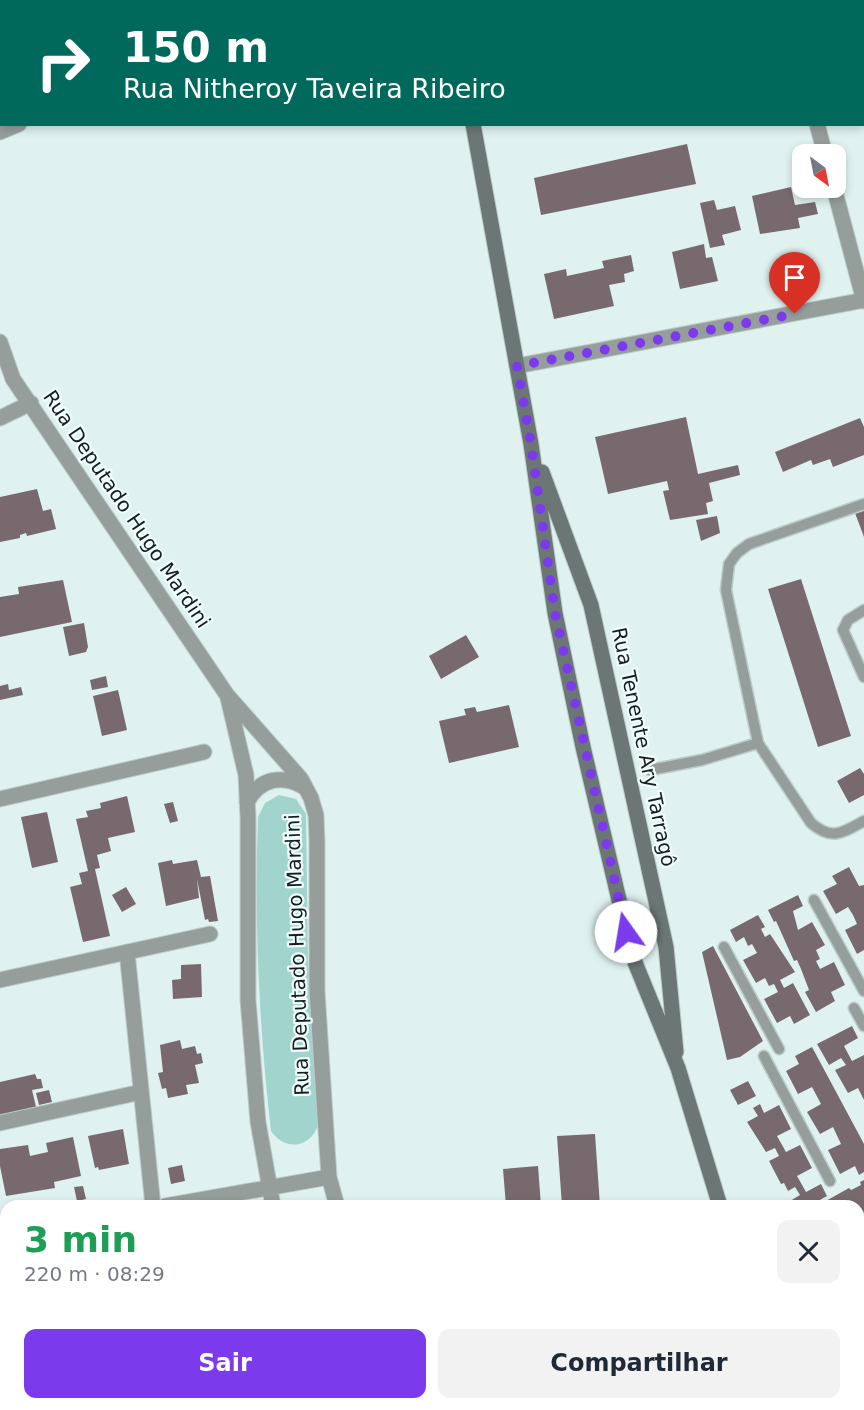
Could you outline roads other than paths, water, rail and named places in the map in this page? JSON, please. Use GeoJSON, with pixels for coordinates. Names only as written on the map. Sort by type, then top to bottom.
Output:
{"type":"FeatureCollection","features":[{"type":"Feature","properties":{"kind":"main road","name":"Rua Tenente Ary Tarragô"},"geometry":{"type":"LineString","coordinates":[[472,126],[531,444],[555,613],[629,944],[678,1068],[718,1200]]}},
{"type":"Feature","properties":{"kind":"main road","name":"Rua Tenente Ary Tarragô"},"geometry":{"type":"LineString","coordinates":[[531,444],[591,605],[666,947],[678,1068]]}},
{"type":"Feature","properties":{"kind":"street"},"geometry":{"type":"LineString","coordinates":[[0,132],[15,126]]}},
{"type":"Feature","properties":{"kind":"street"},"geometry":{"type":"LineString","coordinates":[[818,126],[822,144]]}},
{"type":"Feature","properties":{"kind":"street"},"geometry":{"type":"LineString","coordinates":[[517,366],[864,301],[837,198]]}},
{"type":"Feature","properties":{"kind":"street","name":"Rua Deputado Hugo Mardini"},"geometry":{"type":"LineString","coordinates":[[0,342],[13,379],[227,695],[307,789],[316,815],[317,991],[330,1177],[336,1200]]}},
{"type":"Feature","properties":{"kind":"street"},"geometry":{"type":"LineString","coordinates":[[0,418],[31,403]]}},
{"type":"Feature","properties":{"kind":"street","name":"Rua Deputado Hugo Mardini"},"geometry":{"type":"LineString","coordinates":[[227,695],[246,775],[248,1000],[258,1122],[272,1200]]}},
{"type":"Feature","properties":{"kind":"street"},"geometry":{"type":"LineString","coordinates":[[0,799],[204,752]]}},
{"type":"Feature","properties":{"kind":"street"},"geometry":{"type":"LineString","coordinates":[[247,802],[257,789],[273,779],[291,780],[307,789]]}},
{"type":"Feature","properties":{"kind":"street"},"geometry":{"type":"LineString","coordinates":[[0,980],[210,934]]}},
{"type":"Feature","properties":{"kind":"street"},"geometry":{"type":"LineString","coordinates":[[127,952],[152,1200]]}},
{"type":"Feature","properties":{"kind":"street"},"geometry":{"type":"LineString","coordinates":[[0,1123],[141,1092]]}},
{"type":"Feature","properties":{"kind":"street"},"geometry":{"type":"LineString","coordinates":[[196,1200],[330,1177]]}},
{"type":"Feature","properties":{"kind":"lane"},"geometry":{"type":"LineString","coordinates":[[864,504],[749,544],[737,553],[729,564],[726,590],[758,743],[811,823],[820,831],[829,834],[840,833],[864,821]]}},
{"type":"Feature","properties":{"kind":"lane"},"geometry":{"type":"LineString","coordinates":[[864,610],[848,620],[843,630],[864,677]]}},
{"type":"Feature","properties":{"kind":"lane"},"geometry":{"type":"LineString","coordinates":[[650,770],[702,760],[758,743]]}},
{"type":"Feature","properties":{"kind":"lane"},"geometry":{"type":"LineString","coordinates":[[814,900],[864,991]]}},
{"type":"Feature","properties":{"kind":"lane"},"geometry":{"type":"LineString","coordinates":[[724,947],[779,1049]]}},
{"type":"Feature","properties":{"kind":"lane"},"geometry":{"type":"LineString","coordinates":[[855,1008],[864,1026]]}},
{"type":"Feature","properties":{"kind":"lane"},"geometry":{"type":"LineString","coordinates":[[764,1056],[830,1181]]}}]}
